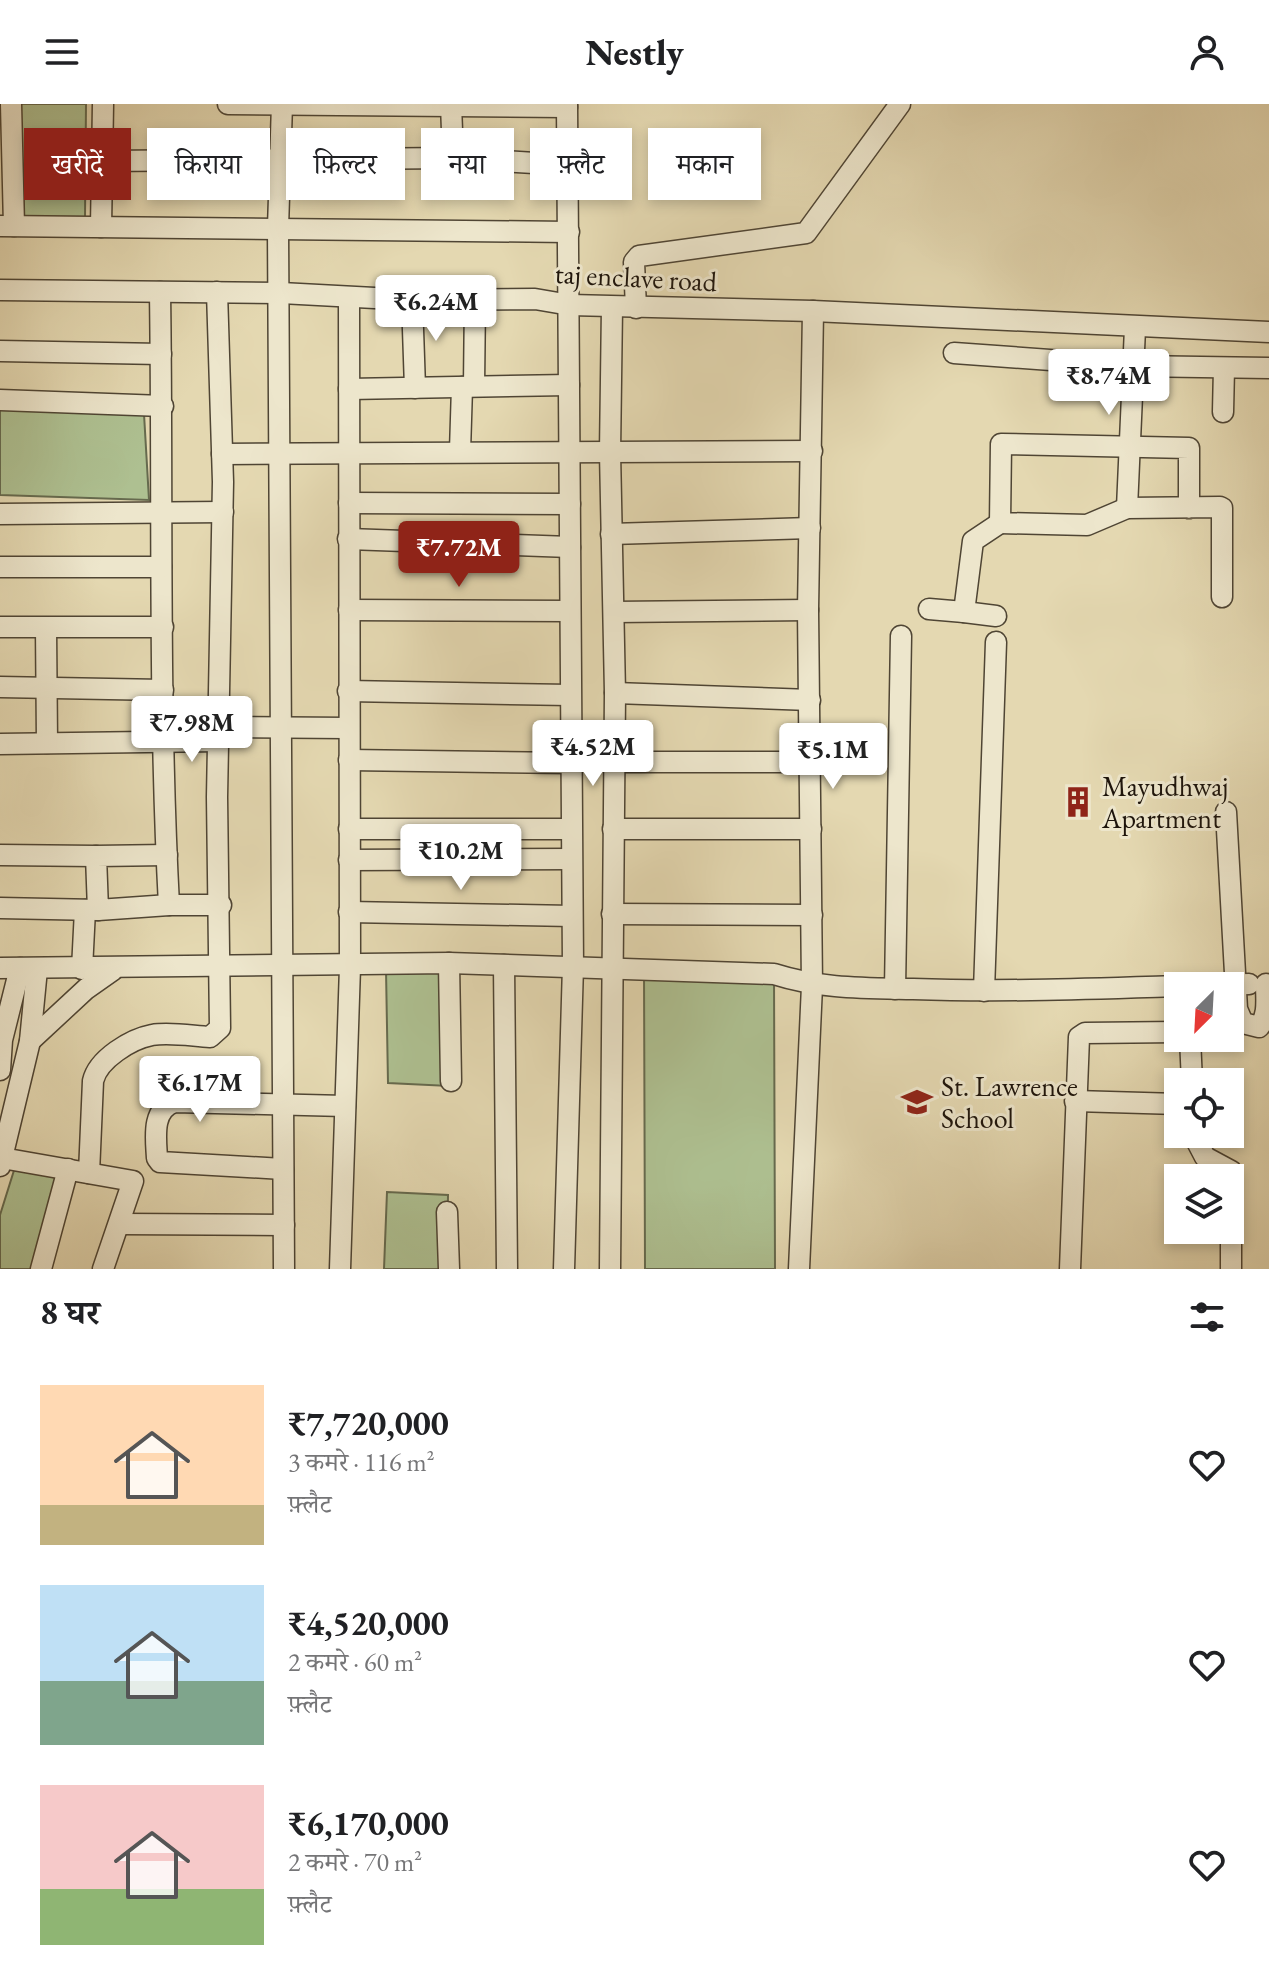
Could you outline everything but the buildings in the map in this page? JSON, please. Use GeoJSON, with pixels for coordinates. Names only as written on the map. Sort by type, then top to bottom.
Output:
{"type":"FeatureCollection","features":[{"type":"Feature","properties":{"kind":"street"},"geometry":{"type":"LineString","coordinates":[[11,104],[5,161],[7,226],[569,232]]}},
{"type":"Feature","properties":{"kind":"street"},"geometry":{"type":"LineString","coordinates":[[103,104],[103,128]]}},
{"type":"Feature","properties":{"kind":"street"},"geometry":{"type":"LineString","coordinates":[[228,104],[567,105],[567,128]]}},
{"type":"Feature","properties":{"kind":"street"},"geometry":{"type":"LineString","coordinates":[[636,308],[634,262],[639,256],[809,231],[884,121],[900,104]]}},
{"type":"Feature","properties":{"kind":"street"},"geometry":{"type":"LineString","coordinates":[[282,105],[283,160],[278,228],[281,293],[284,1269]]}},
{"type":"Feature","properties":{"kind":"street"},"geometry":{"type":"LineString","coordinates":[[451,106],[452,128]]}},
{"type":"Feature","properties":{"kind":"street"},"geometry":{"type":"LineString","coordinates":[[131,161],[421,158]]}},
{"type":"Feature","properties":{"kind":"street"},"geometry":{"type":"LineString","coordinates":[[101,227],[102,200]]}},
{"type":"Feature","properties":{"kind":"street"},"geometry":{"type":"LineString","coordinates":[[564,1269],[573,966],[567,451],[568,200]]}},
{"type":"Feature","properties":{"kind":"street","name":"taj enclave road"},"geometry":{"type":"LineString","coordinates":[[0,290],[281,293],[349,299],[535,299],[612,307],[813,311],[1269,332]]}},
{"type":"Feature","properties":{"kind":"street"},"geometry":{"type":"LineString","coordinates":[[160,292],[163,406],[159,513],[169,905]]}},
{"type":"Feature","properties":{"kind":"street"},"geometry":{"type":"LineString","coordinates":[[89,1173],[94,1077],[97,1070],[113,1054],[149,1036],[215,1035],[220,1028],[218,734],[223,512],[217,292]]}},
{"type":"Feature","properties":{"kind":"street"},"geometry":{"type":"LineString","coordinates":[[340,1269],[350,967],[349,299]]}},
{"type":"Feature","properties":{"kind":"street"},"geometry":{"type":"LineString","coordinates":[[460,451],[475,299]]}},
{"type":"Feature","properties":{"kind":"street"},"geometry":{"type":"LineString","coordinates":[[412,300],[415,388]]}},
{"type":"Feature","properties":{"kind":"street"},"geometry":{"type":"LineString","coordinates":[[610,1269],[615,693],[610,452],[612,307]]}},
{"type":"Feature","properties":{"kind":"street"},"geometry":{"type":"LineString","coordinates":[[799,1269],[812,986],[808,610],[813,311]]}},
{"type":"Feature","properties":{"kind":"street"},"geometry":{"type":"LineString","coordinates":[[1127,508],[1135,328]]}},
{"type":"Feature","properties":{"kind":"street"},"geometry":{"type":"LineString","coordinates":[[0,351],[161,354]]}},
{"type":"Feature","properties":{"kind":"street"},"geometry":{"type":"LineString","coordinates":[[954,353],[1133,366],[1269,368]]}},
{"type":"Feature","properties":{"kind":"street"},"geometry":{"type":"LineString","coordinates":[[1223,412],[1224,368]]}},
{"type":"Feature","properties":{"kind":"street"},"geometry":{"type":"LineString","coordinates":[[349,389],[569,385]]}},
{"type":"Feature","properties":{"kind":"street"},"geometry":{"type":"LineString","coordinates":[[0,400],[163,406]]}},
{"type":"Feature","properties":{"kind":"street"},"geometry":{"type":"LineString","coordinates":[[1000,523],[1001,444],[1189,448],[1189,508]]}},
{"type":"Feature","properties":{"kind":"street"},"geometry":{"type":"LineString","coordinates":[[222,454],[812,451]]}},
{"type":"Feature","properties":{"kind":"street"},"geometry":{"type":"LineString","coordinates":[[349,503],[570,504]]}},
{"type":"Feature","properties":{"kind":"street"},"geometry":{"type":"LineString","coordinates":[[964,612],[973,541],[1000,523],[1087,525],[1127,508],[1220,507],[1223,511],[1222,597]]}},
{"type":"Feature","properties":{"kind":"street"},"geometry":{"type":"LineString","coordinates":[[0,514],[223,512]]}},
{"type":"Feature","properties":{"kind":"street"},"geometry":{"type":"LineString","coordinates":[[611,534],[810,528]]}},
{"type":"Feature","properties":{"kind":"street"},"geometry":{"type":"LineString","coordinates":[[348,539],[570,547]]}},
{"type":"Feature","properties":{"kind":"street"},"geometry":{"type":"LineString","coordinates":[[0,567],[161,567]]}},
{"type":"Feature","properties":{"kind":"street"},"geometry":{"type":"LineString","coordinates":[[929,609],[996,616]]}},
{"type":"Feature","properties":{"kind":"street"},"geometry":{"type":"LineString","coordinates":[[349,610],[570,611]]}},
{"type":"Feature","properties":{"kind":"street"},"geometry":{"type":"LineString","coordinates":[[614,612],[808,610]]}},
{"type":"Feature","properties":{"kind":"street"},"geometry":{"type":"LineString","coordinates":[[0,627],[163,627]]}},
{"type":"Feature","properties":{"kind":"street"},"geometry":{"type":"LineString","coordinates":[[46,628],[47,743]]}},
{"type":"Feature","properties":{"kind":"street"},"geometry":{"type":"LineString","coordinates":[[880,988],[901,636]]}},
{"type":"Feature","properties":{"kind":"street"},"geometry":{"type":"LineString","coordinates":[[984,991],[996,642]]}},
{"type":"Feature","properties":{"kind":"street"},"geometry":{"type":"LineString","coordinates":[[0,687],[163,690]]}},
{"type":"Feature","properties":{"kind":"street"},"geometry":{"type":"LineString","coordinates":[[348,691],[570,695]]}},
{"type":"Feature","properties":{"kind":"street"},"geometry":{"type":"LineString","coordinates":[[615,693],[810,700]]}},
{"type":"Feature","properties":{"kind":"street"},"geometry":{"type":"LineString","coordinates":[[0,744],[164,742],[282,728],[348,728]]}},
{"type":"Feature","properties":{"kind":"street"},"geometry":{"type":"LineString","coordinates":[[349,760],[571,763]]}},
{"type":"Feature","properties":{"kind":"street"},"geometry":{"type":"LineString","coordinates":[[614,762],[810,762]]}},
{"type":"Feature","properties":{"kind":"street"},"geometry":{"type":"LineString","coordinates":[[1226,812],[1235,972]]}},
{"type":"Feature","properties":{"kind":"street"},"geometry":{"type":"LineString","coordinates":[[349,829],[570,829]]}},
{"type":"Feature","properties":{"kind":"street"},"geometry":{"type":"LineString","coordinates":[[613,829],[811,829]]}},
{"type":"Feature","properties":{"kind":"street"},"geometry":{"type":"LineString","coordinates":[[0,855],[167,855]]}},
{"type":"Feature","properties":{"kind":"street"},"geometry":{"type":"LineString","coordinates":[[82,969],[92,910],[96,856]]}},
{"type":"Feature","properties":{"kind":"street"},"geometry":{"type":"LineString","coordinates":[[349,860],[571,859]]}},
{"type":"Feature","properties":{"kind":"street"},"geometry":{"type":"LineString","coordinates":[[0,908],[92,910],[221,905]]}},
{"type":"Feature","properties":{"kind":"street"},"geometry":{"type":"LineString","coordinates":[[349,912],[572,916]]}},
{"type":"Feature","properties":{"kind":"street"},"geometry":{"type":"LineString","coordinates":[[612,914],[812,915]]}},
{"type":"Feature","properties":{"kind":"street"},"geometry":{"type":"LineString","coordinates":[[19,969],[350,967],[449,963],[774,974],[812,986],[984,991],[1164,986]]}},
{"type":"Feature","properties":{"kind":"street"},"geometry":{"type":"LineString","coordinates":[[449,963],[451,1081]]}},
{"type":"Feature","properties":{"kind":"street"},"geometry":{"type":"LineString","coordinates":[[504,965],[507,1269]]}},
{"type":"Feature","properties":{"kind":"street"},"geometry":{"type":"LineString","coordinates":[[0,1070],[1,1036],[19,969]]}},
{"type":"Feature","properties":{"kind":"street"},"geometry":{"type":"LineString","coordinates":[[19,969],[30,1041],[1,1162],[68,1169],[133,1181],[103,1269]]}},
{"type":"Feature","properties":{"kind":"street"},"geometry":{"type":"LineString","coordinates":[[30,1041],[86,989],[113,970]]}},
{"type":"Feature","properties":{"kind":"street"},"geometry":{"type":"LineString","coordinates":[[1244,985],[1267,984],[1267,1016],[1259,1027],[1244,1022]]}},
{"type":"Feature","properties":{"kind":"street"},"geometry":{"type":"LineString","coordinates":[[1070,1269],[1075,1101],[1082,1034],[1164,1032]]}},
{"type":"Feature","properties":{"kind":"street"},"geometry":{"type":"LineString","coordinates":[[1075,1101],[1164,1104]]}},
{"type":"Feature","properties":{"kind":"street"},"geometry":{"type":"LineString","coordinates":[[283,1169],[160,1162],[155,1130],[169,1103],[345,1106]]}},
{"type":"Feature","properties":{"kind":"street"},"geometry":{"type":"LineString","coordinates":[[1200,1148],[1205,1157],[1231,1171],[1231,1269]]}},
{"type":"Feature","properties":{"kind":"street"},"geometry":{"type":"LineString","coordinates":[[41,1269],[68,1169]]}},
{"type":"Feature","properties":{"kind":"street"},"geometry":{"type":"LineString","coordinates":[[447,1212],[449,1269]]}},
{"type":"Feature","properties":{"kind":"street"},"geometry":{"type":"LineString","coordinates":[[120,1224],[284,1225]]}},
{"type":"Feature","properties":{"kind":"green space"},"geometry":{"type":"Polygon","coordinates":[[[19,104],[86,104],[86,128],[24,128],[24,200],[85,200],[85,218],[24,220],[19,104]]]}},
{"type":"Feature","properties":{"kind":"green space"},"geometry":{"type":"Polygon","coordinates":[[[0,407],[144,414],[149,500],[0,495],[0,407]]]}},
{"type":"Feature","properties":{"kind":"green space"},"geometry":{"type":"Polygon","coordinates":[[[644,969],[774,975],[775,1269],[645,1269],[644,969]]]}},
{"type":"Feature","properties":{"kind":"green space"},"geometry":{"type":"Polygon","coordinates":[[[386,970],[449,971],[449,1086],[388,1083],[386,970]]]}},
{"type":"Feature","properties":{"kind":"green space"},"geometry":{"type":"Polygon","coordinates":[[[16,1164],[62,1178],[32,1269],[0,1269],[0,1215],[16,1164]]]}},
{"type":"Feature","properties":{"kind":"green space"},"geometry":{"type":"Polygon","coordinates":[[[387,1192],[448,1195],[447,1269],[384,1269],[387,1192]]]}},
{"type":"Feature","properties":{"kind":"place","name":"Mayudhwaj Apartment"},"geometry":{"type":"Point","coordinates":[1078,802]}},
{"type":"Feature","properties":{"kind":"place","name":"St. Lawrence School"},"geometry":{"type":"Point","coordinates":[917,1102]}}]}
